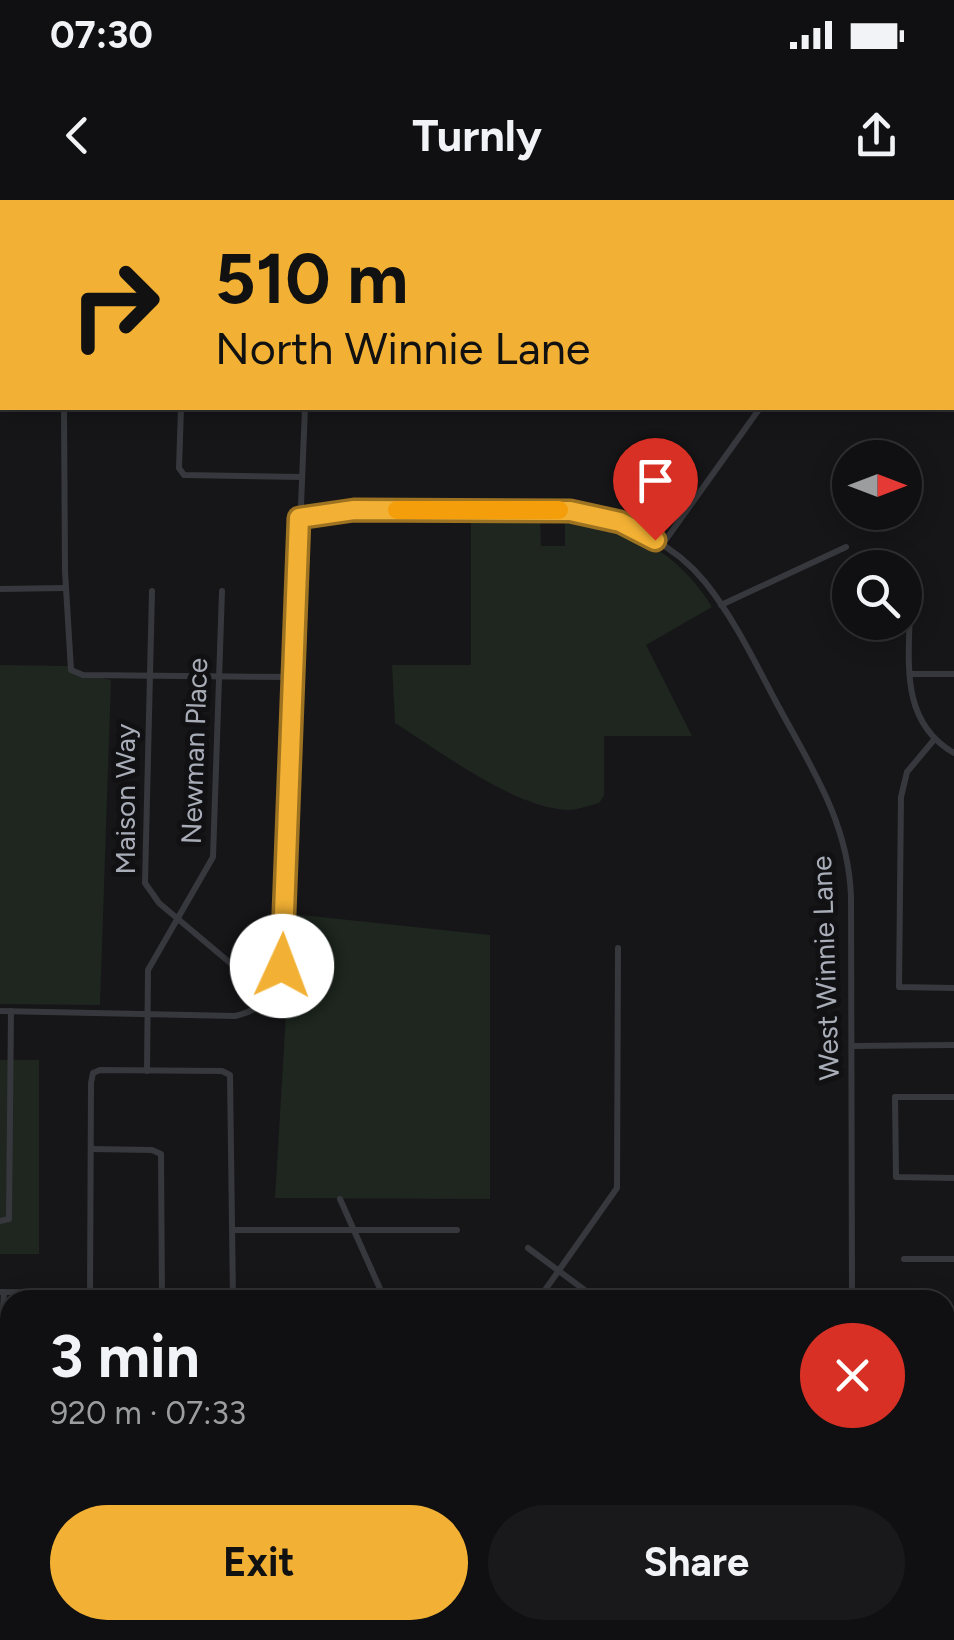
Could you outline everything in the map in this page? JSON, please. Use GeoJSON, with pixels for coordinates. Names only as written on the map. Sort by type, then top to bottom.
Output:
{"type":"FeatureCollection","features":[{"type":"Feature","properties":{"kind":"street"},"geometry":{"type":"LineString","coordinates":[[64,410],[71,670],[83,675],[292,676]]}},
{"type":"Feature","properties":{"kind":"street"},"geometry":{"type":"LineString","coordinates":[[181,410],[179,468],[184,475],[302,477]]}},
{"type":"Feature","properties":{"kind":"street"},"geometry":{"type":"LineString","coordinates":[[0,1011],[235,1016],[257,1008],[274,993],[282,966],[305,410]]}},
{"type":"Feature","properties":{"kind":"street"},"geometry":{"type":"LineString","coordinates":[[662,544],[759,410]]}},
{"type":"Feature","properties":{"kind":"street","name":"West Winnie Lane"},"geometry":{"type":"LineString","coordinates":[[299,518],[354,510],[570,511],[620,522],[662,544],[691,567],[721,605],[823,785],[844,840],[851,896],[852,1290]]}},
{"type":"Feature","properties":{"kind":"street"},"geometry":{"type":"LineString","coordinates":[[721,605],[846,547]]}},
{"type":"Feature","properties":{"kind":"street"},"geometry":{"type":"LineString","coordinates":[[0,590],[66,588]]}},
{"type":"Feature","properties":{"kind":"street","name":"Maison Way"},"geometry":{"type":"LineString","coordinates":[[152,591],[143,874],[152,896],[235,968]]}},
{"type":"Feature","properties":{"kind":"street","name":"Newman Place"},"geometry":{"type":"LineString","coordinates":[[147,1071],[148,970],[213,857],[222,591]]}},
{"type":"Feature","properties":{"kind":"street"},"geometry":{"type":"LineString","coordinates":[[911,640],[914,712],[933,741],[954,753]]}},
{"type":"Feature","properties":{"kind":"street"},"geometry":{"type":"LineString","coordinates":[[911,674],[954,674]]}},
{"type":"Feature","properties":{"kind":"street"},"geometry":{"type":"LineString","coordinates":[[933,741],[907,772],[901,798],[899,987],[954,988]]}},
{"type":"Feature","properties":{"kind":"street"},"geometry":{"type":"LineString","coordinates":[[546,1290],[617,1188],[618,948]]}},
{"type":"Feature","properties":{"kind":"street"},"geometry":{"type":"LineString","coordinates":[[0,1221],[10,1219],[11,1011]]}},
{"type":"Feature","properties":{"kind":"street"},"geometry":{"type":"LineString","coordinates":[[852,1046],[954,1045]]}},
{"type":"Feature","properties":{"kind":"street"},"geometry":{"type":"LineString","coordinates":[[90,1290],[93,1073],[147,1071],[222,1071],[230,1075],[233,1290]]}},
{"type":"Feature","properties":{"kind":"street"},"geometry":{"type":"LineString","coordinates":[[954,1098],[895,1097],[896,1178],[954,1178]]}},
{"type":"Feature","properties":{"kind":"street"},"geometry":{"type":"LineString","coordinates":[[91,1149],[152,1150],[161,1154],[162,1290]]}},
{"type":"Feature","properties":{"kind":"street"},"geometry":{"type":"LineString","coordinates":[[340,1199],[382,1290]]}},
{"type":"Feature","properties":{"kind":"street"},"geometry":{"type":"LineString","coordinates":[[233,1230],[456,1230]]}},
{"type":"Feature","properties":{"kind":"street"},"geometry":{"type":"LineString","coordinates":[[528,1248],[585,1290]]}},
{"type":"Feature","properties":{"kind":"street"},"geometry":{"type":"LineString","coordinates":[[904,1258],[954,1259]]}},
{"type":"Feature","properties":{"kind":"shaded area"},"geometry":{"type":"Polygon","coordinates":[[[471,516],[540,517],[541,546],[565,546],[565,517],[610,527],[667,557],[699,587],[712,607],[646,645],[692,736],[604,736],[604,796],[599,803],[568,810],[525,800],[478,776],[395,723],[392,665],[471,665],[471,516]]]}},
{"type":"Feature","properties":{"kind":"shaded area"},"geometry":{"type":"Polygon","coordinates":[[[0,665],[69,666],[75,673],[111,680],[100,1005],[0,1004],[0,665]]]}},
{"type":"Feature","properties":{"kind":"shaded area"},"geometry":{"type":"Polygon","coordinates":[[[292,914],[490,935],[490,1199],[275,1198],[292,914]]]}},
{"type":"Feature","properties":{"kind":"shaded area"},"geometry":{"type":"Polygon","coordinates":[[[0,1060],[39,1060],[39,1254],[0,1254],[0,1060]]]}},
{"type":"Feature","properties":{"kind":"slow traffic"},"geometry":{"type":"LineString","coordinates":[[397,510],[559,510]]}},
{"type":"Feature","properties":{"kind":"route"},"geometry":{"type":"LineString","coordinates":[[282,966],[299,518],[354,510],[570,511],[620,522],[655,540]]}}]}
